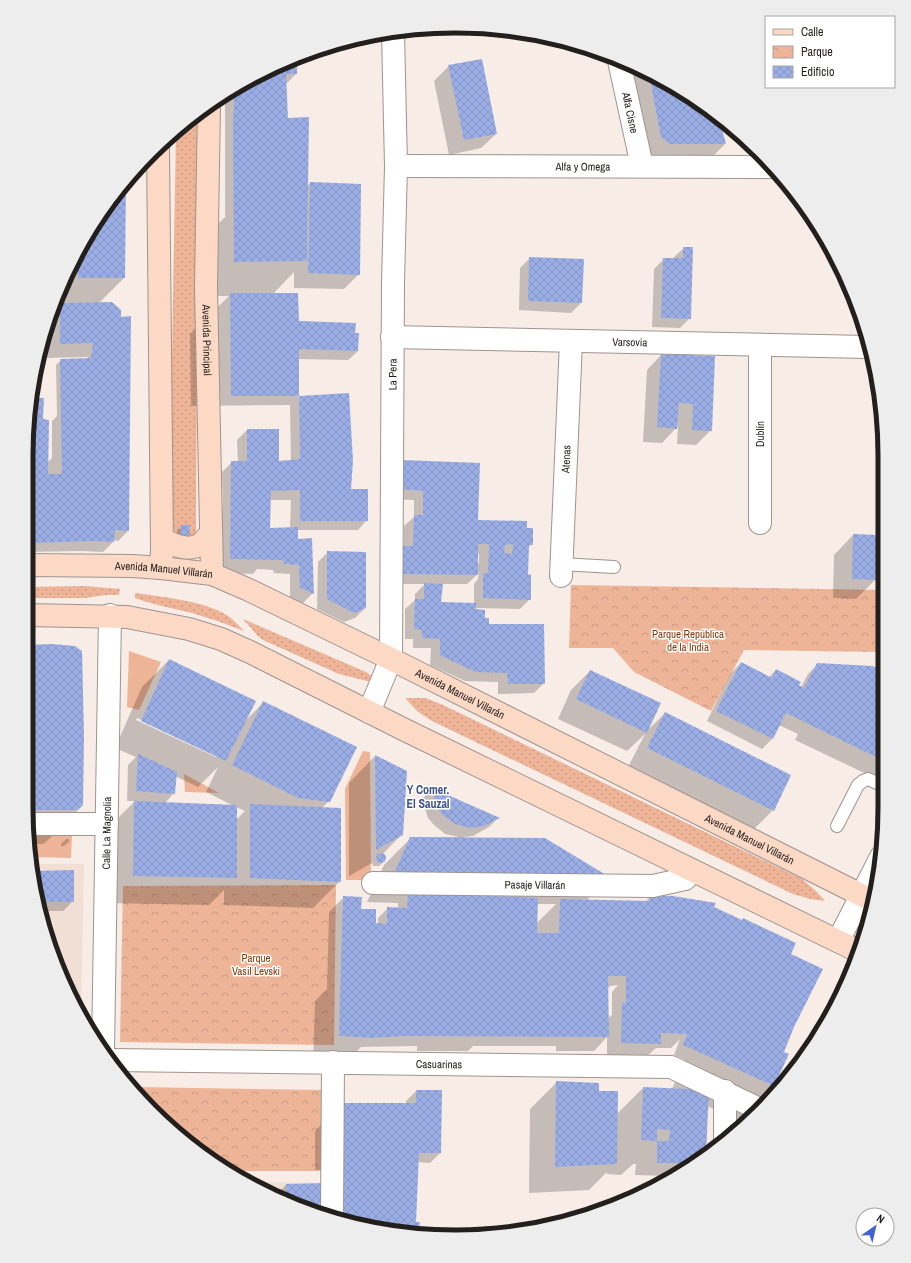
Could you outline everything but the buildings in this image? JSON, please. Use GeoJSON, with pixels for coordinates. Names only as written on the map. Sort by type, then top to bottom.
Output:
{"type":"FeatureCollection","features":[{"type":"Feature","properties":{"kind":"main road","name":"Avenida Principal"},"geometry":{"type":"LineString","coordinates":[[205,115],[206,288],[212,574]]}},
{"type":"Feature","properties":{"kind":"main road"},"geometry":{"type":"LineString","coordinates":[[158,156],[162,539],[161,568]]}},
{"type":"Feature","properties":{"kind":"main road"},"geometry":{"type":"LineString","coordinates":[[162,539],[174,546],[192,547],[202,543],[211,533]]}},
{"type":"Feature","properties":{"kind":"main road","name":"Avenida Manuel Villarán"},"geometry":{"type":"LineString","coordinates":[[33,565],[161,568],[212,574],[249,590],[391,660],[867,898]]}},
{"type":"Feature","properties":{"kind":"main road"},"geometry":{"type":"LineString","coordinates":[[33,615],[127,616],[182,628],[221,639],[854,949]]}},
{"type":"Feature","properties":{"kind":"street","name":"La Pera"},"geometry":{"type":"LineString","coordinates":[[369,712],[391,660],[392,337],[396,166],[393,38]]}},
{"type":"Feature","properties":{"kind":"street","name":"Alfa Cisne"},"geometry":{"type":"LineString","coordinates":[[620,67],[642,166]]}},
{"type":"Feature","properties":{"kind":"street","name":"Alfa y Omega"},"geometry":{"type":"LineString","coordinates":[[396,166],[763,166]]}},
{"type":"Feature","properties":{"kind":"street","name":"Varsovia"},"geometry":{"type":"LineString","coordinates":[[392,337],[864,347]]}},
{"type":"Feature","properties":{"kind":"street","name":"Atenas"},"geometry":{"type":"LineString","coordinates":[[561,570],[571,341]]}},
{"type":"Feature","properties":{"kind":"street","name":"Dublín"},"geometry":{"type":"LineString","coordinates":[[760,345],[760,523]]}},
{"type":"Feature","properties":{"kind":"street","name":"Calle La Magnolia"},"geometry":{"type":"LineString","coordinates":[[103,1041],[110,615]]}},
{"type":"Feature","properties":{"kind":"street"},"geometry":{"type":"LineString","coordinates":[[34,824],[107,824]]}},
{"type":"Feature","properties":{"kind":"street","name":"Pasaje Villarán"},"geometry":{"type":"LineString","coordinates":[[373,884],[652,886],[684,879],[693,871]]}},
{"type":"Feature","properties":{"kind":"street"},"geometry":{"type":"LineString","coordinates":[[838,940],[867,898]]}},
{"type":"Feature","properties":{"kind":"street","name":"Casuarinas"},"geometry":{"type":"LineString","coordinates":[[117,1060],[671,1067],[754,1106]]}},
{"type":"Feature","properties":{"kind":"street"},"geometry":{"type":"LineString","coordinates":[[332,1212],[333,1062]]}},
{"type":"Feature","properties":{"kind":"street"},"geometry":{"type":"LineString","coordinates":[[725,1091],[725,1133]]}},
{"type":"Feature","properties":{"kind":"lane"},"geometry":{"type":"LineString","coordinates":[[561,570],[614,567]]}},
{"type":"Feature","properties":{"kind":"lane"},"geometry":{"type":"LineString","coordinates":[[837,826],[858,785],[868,779],[878,783]]}},
{"type":"Feature","properties":{"kind":"shaded area"},"geometry":{"type":"Polygon","coordinates":[[[37,864],[84,864],[81,1002],[65,969],[55,943],[47,917],[37,864]]]}},
{"type":"Feature","properties":{"kind":"shaded area"},"geometry":{"type":"Polygon","coordinates":[[[262,1182],[327,1183],[327,1210],[294,1198],[262,1182]]]}},
{"type":"Feature","properties":{"kind":"green space"},"geometry":{"type":"Polygon","coordinates":[[[198,120],[196,538],[178,544],[169,527],[176,139],[198,120]]]}},
{"type":"Feature","properties":{"kind":"green space","name":"Parque República de la India"},"geometry":{"type":"Polygon","coordinates":[[[571,585],[878,590],[878,652],[744,650],[711,711],[634,672],[613,648],[569,648],[571,585]]]}},
{"type":"Feature","properties":{"kind":"green space"},"geometry":{"type":"Polygon","coordinates":[[[85,586],[120,589],[119,595],[85,598],[33,598],[33,587],[85,586]]]}},
{"type":"Feature","properties":{"kind":"green space"},"geometry":{"type":"Polygon","coordinates":[[[135,593],[184,600],[208,607],[228,616],[244,631],[192,613],[156,605],[135,598],[135,593]]]}},
{"type":"Feature","properties":{"kind":"green space"},"geometry":{"type":"Polygon","coordinates":[[[243,619],[366,672],[373,677],[371,682],[339,674],[263,640],[243,619]]]}},
{"type":"Feature","properties":{"kind":"green space"},"geometry":{"type":"Polygon","coordinates":[[[129,651],[161,662],[139,710],[127,707],[129,651]]]}},
{"type":"Feature","properties":{"kind":"green space"},"geometry":{"type":"Polygon","coordinates":[[[405,698],[425,698],[441,704],[802,879],[825,901],[810,899],[793,894],[432,721],[417,711],[405,698]]]}},
{"type":"Feature","properties":{"kind":"green space"},"geometry":{"type":"Polygon","coordinates":[[[363,751],[370,752],[371,880],[346,880],[345,789],[363,751]]]}},
{"type":"Feature","properties":{"kind":"green space"},"geometry":{"type":"Polygon","coordinates":[[[184,774],[219,793],[185,792],[184,774]]]}},
{"type":"Feature","properties":{"kind":"green space"},"geometry":{"type":"Polygon","coordinates":[[[34,835],[72,836],[71,858],[36,857],[34,835]]]}},
{"type":"Feature","properties":{"kind":"green space","name":"Parque Vasil Levski"},"geometry":{"type":"Polygon","coordinates":[[[336,885],[334,1045],[120,1042],[123,886],[336,885]]]}},
{"type":"Feature","properties":{"kind":"green space"},"geometry":{"type":"Polygon","coordinates":[[[139,1087],[325,1090],[323,1171],[241,1171],[198,1143],[177,1125],[139,1087]]]}},
{"type":"Feature","properties":{"kind":"district","name":"Y Comer. El Sauzal"},"geometry":{"type":"Point","coordinates":[428,797]}}]}
